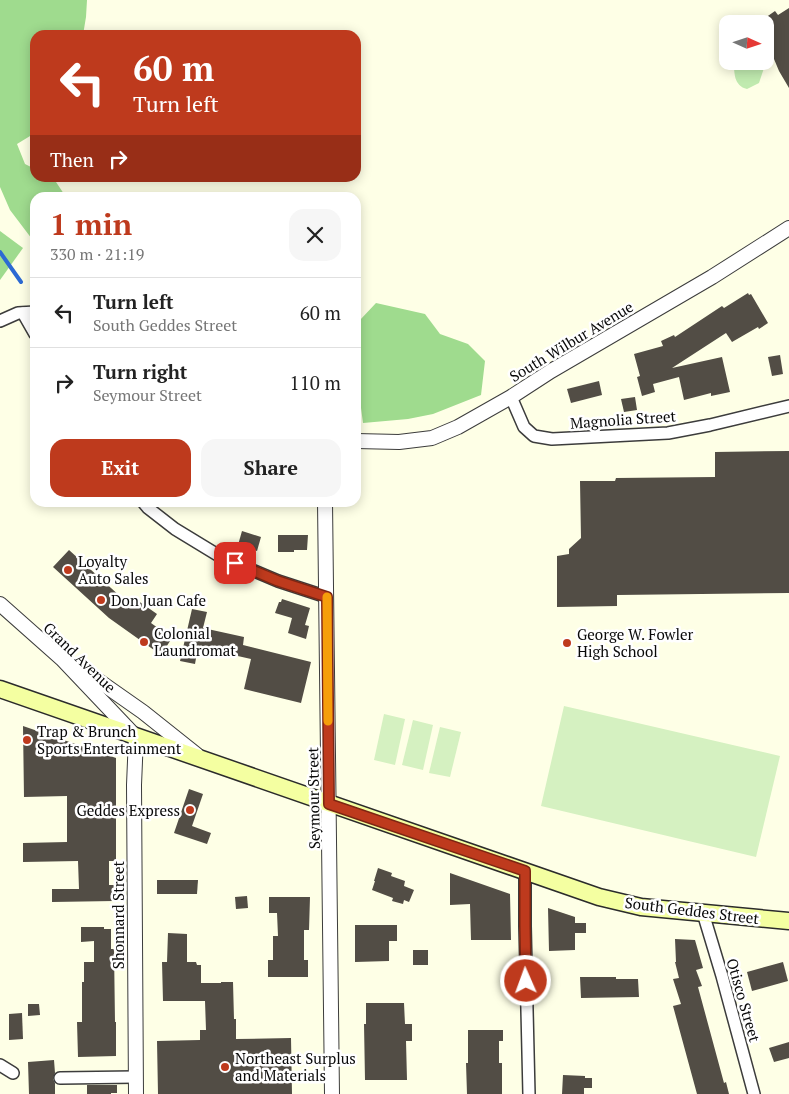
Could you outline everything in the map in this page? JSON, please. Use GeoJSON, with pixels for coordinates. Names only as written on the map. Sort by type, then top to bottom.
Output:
{"type":"FeatureCollection","features":[{"type":"Feature","properties":{"kind":"main road","name":"South Geddes Street"},"geometry":{"type":"LineString","coordinates":[[0,689],[599,897],[641,907],[789,921]]}},
{"type":"Feature","properties":{"kind":"street","name":"South Wilbur Avenue"},"geometry":{"type":"LineString","coordinates":[[361,441],[399,442],[432,438],[458,427],[712,277],[789,228]]}},
{"type":"Feature","properties":{"kind":"street"},"geometry":{"type":"LineString","coordinates":[[0,321],[18,313],[30,312]]}},
{"type":"Feature","properties":{"kind":"street"},"geometry":{"type":"LineString","coordinates":[[23,313],[30,325]]}},
{"type":"Feature","properties":{"kind":"street","name":"Magnolia Street"},"geometry":{"type":"LineString","coordinates":[[510,397],[524,427],[534,436],[552,439],[668,434],[789,406]]}},
{"type":"Feature","properties":{"kind":"street"},"geometry":{"type":"LineString","coordinates":[[147,507],[175,530],[221,557],[278,581],[327,597]]}},
{"type":"Feature","properties":{"kind":"street","name":"Seymour Street"},"geometry":{"type":"LineString","coordinates":[[326,507],[332,1094]]}},
{"type":"Feature","properties":{"kind":"street","name":"Grand Avenue"},"geometry":{"type":"LineString","coordinates":[[0,604],[62,659],[136,737]]}},
{"type":"Feature","properties":{"kind":"street"},"geometry":{"type":"LineString","coordinates":[[62,659],[72,662],[136,706],[201,758]]}},
{"type":"Feature","properties":{"kind":"street","name":"Shonnard Street"},"geometry":{"type":"LineString","coordinates":[[136,737],[134,785],[136,1094]]}},
{"type":"Feature","properties":{"kind":"street"},"geometry":{"type":"LineString","coordinates":[[525,871],[530,1094]]}},
{"type":"Feature","properties":{"kind":"street","name":"Otisco Street"},"geometry":{"type":"LineString","coordinates":[[704,914],[754,1094]]}},
{"type":"Feature","properties":{"kind":"street"},"geometry":{"type":"LineString","coordinates":[[0,1065],[13,1073]]}},
{"type":"Feature","properties":{"kind":"street"},"geometry":{"type":"LineString","coordinates":[[60,1078],[135,1077]]}},
{"type":"Feature","properties":{"kind":"green space"},"geometry":{"type":"Polygon","coordinates":[[[0,0],[87,0],[84,30],[30,30],[30,136],[17,144],[25,164],[30,166],[30,182],[56,182],[63,192],[30,192],[30,236],[10,210],[0,187],[0,0]]]}},
{"type":"Feature","properties":{"kind":"green space"},"geometry":{"type":"Polygon","coordinates":[[[734,70],[763,70],[759,83],[747,89],[739,85],[734,70]]]}},
{"type":"Feature","properties":{"kind":"green space"},"geometry":{"type":"Polygon","coordinates":[[[0,231],[23,248],[0,280],[0,231]]]}},
{"type":"Feature","properties":{"kind":"green space"},"geometry":{"type":"Polygon","coordinates":[[[376,303],[425,314],[440,334],[468,344],[485,361],[481,395],[433,414],[408,419],[363,423],[361,408],[361,319],[376,303]]]}},
{"type":"Feature","properties":{"kind":"green space"},"geometry":{"type":"Polygon","coordinates":[[[564,706],[780,756],[756,857],[541,806],[564,706]]]}},
{"type":"Feature","properties":{"kind":"green space"},"geometry":{"type":"Polygon","coordinates":[[[384,714],[405,719],[395,765],[374,760],[384,714]]]}},
{"type":"Feature","properties":{"kind":"green space"},"geometry":{"type":"Polygon","coordinates":[[[413,720],[433,725],[423,770],[402,765],[413,720]]]}},
{"type":"Feature","properties":{"kind":"green space"},"geometry":{"type":"Polygon","coordinates":[[[440,727],[461,732],[450,777],[429,773],[440,727]]]}},
{"type":"Feature","properties":{"kind":"building"},"geometry":{"type":"Polygon","coordinates":[[[789,8],[789,88],[774,59],[774,15],[769,15],[775,11],[778,15],[789,8]]]}},
{"type":"Feature","properties":{"kind":"building"},"geometry":{"type":"Polygon","coordinates":[[[748,293],[749,295],[751,294],[768,323],[732,342],[726,333],[672,368],[722,357],[730,392],[711,396],[711,393],[684,400],[679,377],[653,384],[655,392],[642,396],[637,377],[640,376],[634,354],[663,346],[661,341],[674,335],[675,337],[722,306],[724,308],[748,293]]]}},
{"type":"Feature","properties":{"kind":"building"},"geometry":{"type":"Polygon","coordinates":[[[780,355],[783,374],[772,376],[768,357],[780,355]]]}},
{"type":"Feature","properties":{"kind":"building"},"geometry":{"type":"Polygon","coordinates":[[[599,381],[602,395],[571,403],[567,389],[599,381]]]}},
{"type":"Feature","properties":{"kind":"building"},"geometry":{"type":"Polygon","coordinates":[[[635,397],[637,410],[624,412],[621,399],[635,397]]]}},
{"type":"Feature","properties":{"kind":"building"},"geometry":{"type":"Polygon","coordinates":[[[789,451],[789,593],[617,595],[617,606],[557,607],[557,556],[569,554],[569,549],[581,538],[580,481],[615,481],[616,478],[715,477],[715,452],[789,451]]]}},
{"type":"Feature","properties":{"kind":"building"},"geometry":{"type":"Polygon","coordinates":[[[242,531],[261,537],[257,551],[238,545],[242,531]]]}},
{"type":"Feature","properties":{"kind":"building"},"geometry":{"type":"Polygon","coordinates":[[[278,535],[308,535],[307,550],[278,552],[278,535]]]}},
{"type":"Feature","properties":{"kind":"building"},"geometry":{"type":"Polygon","coordinates":[[[69,550],[132,607],[137,600],[157,614],[151,623],[172,638],[161,655],[109,618],[53,567],[69,550]]]}},
{"type":"Feature","properties":{"kind":"building"},"geometry":{"type":"Polygon","coordinates":[[[282,599],[310,608],[305,625],[309,626],[306,639],[288,633],[292,618],[275,613],[282,599]]]}},
{"type":"Feature","properties":{"kind":"building"},"geometry":{"type":"Polygon","coordinates":[[[192,609],[207,612],[203,628],[244,637],[243,645],[311,662],[301,703],[244,689],[251,659],[198,647],[195,664],[180,661],[192,609]]]}},
{"type":"Feature","properties":{"kind":"building"},"geometry":{"type":"Polygon","coordinates":[[[23,726],[116,758],[116,861],[109,861],[109,885],[114,885],[114,901],[52,902],[52,889],[79,889],[78,861],[23,862],[23,843],[67,842],[67,796],[24,797],[23,726]]]}},
{"type":"Feature","properties":{"kind":"building"},"geometry":{"type":"Polygon","coordinates":[[[189,789],[203,794],[192,826],[211,833],[207,844],[174,833],[189,789]]]}},
{"type":"Feature","properties":{"kind":"building"},"geometry":{"type":"Polygon","coordinates":[[[378,868],[392,873],[391,876],[405,881],[404,886],[414,890],[409,902],[404,900],[403,904],[392,901],[393,898],[372,890],[378,868]]]}},
{"type":"Feature","properties":{"kind":"building"},"geometry":{"type":"Polygon","coordinates":[[[450,873],[510,894],[511,940],[471,940],[470,904],[450,905],[450,873]]]}},
{"type":"Feature","properties":{"kind":"building"},"geometry":{"type":"Polygon","coordinates":[[[157,880],[198,880],[197,894],[157,894],[157,880]]]}},
{"type":"Feature","properties":{"kind":"building"},"geometry":{"type":"Polygon","coordinates":[[[247,896],[248,908],[236,909],[235,897],[247,896]]]}},
{"type":"Feature","properties":{"kind":"building"},"geometry":{"type":"Polygon","coordinates":[[[269,897],[310,897],[309,930],[304,930],[304,960],[308,960],[308,977],[268,977],[268,960],[273,960],[273,936],[278,936],[277,913],[269,913],[269,897]]]}},
{"type":"Feature","properties":{"kind":"building"},"geometry":{"type":"Polygon","coordinates":[[[548,908],[575,917],[575,923],[586,923],[586,933],[575,933],[575,950],[549,951],[548,908]]]}},
{"type":"Feature","properties":{"kind":"building"},"geometry":{"type":"Polygon","coordinates":[[[355,925],[397,925],[397,941],[389,941],[389,961],[355,962],[355,925]]]}},
{"type":"Feature","properties":{"kind":"building"},"geometry":{"type":"Polygon","coordinates":[[[81,927],[104,927],[104,929],[111,929],[111,949],[114,949],[116,1056],[78,1057],[77,1022],[82,1022],[84,962],[94,962],[94,941],[81,942],[81,927]]]}},
{"type":"Feature","properties":{"kind":"building","name":"Northeast Surplus and Materials"},"geometry":{"type":"Polygon","coordinates":[[[168,933],[187,934],[187,962],[196,962],[197,965],[201,965],[201,983],[233,982],[236,1039],[291,1038],[292,1094],[158,1094],[157,1041],[200,1040],[200,1030],[206,1030],[205,1001],[163,1001],[162,962],[167,962],[168,933]]]}},
{"type":"Feature","properties":{"kind":"building"},"geometry":{"type":"Polygon","coordinates":[[[675,939],[695,940],[703,968],[696,970],[702,986],[698,987],[724,1083],[726,1082],[729,1094],[697,1094],[673,1006],[681,1004],[673,979],[679,978],[675,962],[675,939]]]}},
{"type":"Feature","properties":{"kind":"building"},"geometry":{"type":"Polygon","coordinates":[[[413,950],[428,950],[428,965],[413,965],[413,950]]]}},
{"type":"Feature","properties":{"kind":"building"},"geometry":{"type":"Polygon","coordinates":[[[783,962],[788,981],[752,991],[747,972],[783,962]]]}},
{"type":"Feature","properties":{"kind":"building"},"geometry":{"type":"Polygon","coordinates":[[[580,977],[638,979],[639,997],[581,998],[580,977]]]}},
{"type":"Feature","properties":{"kind":"building"},"geometry":{"type":"Polygon","coordinates":[[[366,1003],[404,1003],[405,1024],[412,1024],[412,1041],[406,1041],[407,1080],[365,1080],[364,1024],[366,1024],[366,1003]]]}},
{"type":"Feature","properties":{"kind":"building"},"geometry":{"type":"Polygon","coordinates":[[[28,1004],[39,1004],[40,1015],[28,1016],[28,1004]]]}},
{"type":"Feature","properties":{"kind":"building"},"geometry":{"type":"Polygon","coordinates":[[[22,1013],[23,1039],[9,1040],[9,1014],[22,1013]]]}},
{"type":"Feature","properties":{"kind":"building"},"geometry":{"type":"Polygon","coordinates":[[[468,1030],[503,1030],[503,1041],[499,1041],[499,1063],[502,1063],[502,1094],[467,1094],[468,1030]]]}},
{"type":"Feature","properties":{"kind":"building"},"geometry":{"type":"Polygon","coordinates":[[[789,1042],[789,1058],[774,1062],[769,1048],[789,1042]]]}},
{"type":"Feature","properties":{"kind":"building"},"geometry":{"type":"Polygon","coordinates":[[[54,1060],[55,1073],[53,1079],[55,1094],[29,1094],[28,1062],[54,1060]]]}},
{"type":"Feature","properties":{"kind":"building"},"geometry":{"type":"Polygon","coordinates":[[[563,1075],[592,1078],[592,1088],[584,1088],[584,1094],[562,1094],[563,1075]]]}},
{"type":"Feature","properties":{"kind":"building"},"geometry":{"type":"Polygon","coordinates":[[[87,1085],[117,1085],[117,1093],[87,1094],[87,1085]]]}},
{"type":"Feature","properties":{"kind":"waterway"},"geometry":{"type":"LineString","coordinates":[[0,252],[21,282]]}},
{"type":"Feature","properties":{"kind":"slow traffic"},"geometry":{"type":"LineString","coordinates":[[327,597],[328,721]]}},
{"type":"Feature","properties":{"kind":"place","name":"Loyalty Auto Sales"},"geometry":{"type":"Point","coordinates":[68,570]}},
{"type":"Feature","properties":{"kind":"place","name":"Don Juan Cafe"},"geometry":{"type":"Point","coordinates":[101,600]}},
{"type":"Feature","properties":{"kind":"place","name":"Colonial Laundromat"},"geometry":{"type":"Point","coordinates":[144,642]}},
{"type":"Feature","properties":{"kind":"place","name":"George W. Fowler High School"},"geometry":{"type":"Point","coordinates":[567,643]}},
{"type":"Feature","properties":{"kind":"place","name":"Trap & Brunch Sports Entertainment"},"geometry":{"type":"Point","coordinates":[27,740]}},
{"type":"Feature","properties":{"kind":"place","name":"Geddes Express"},"geometry":{"type":"Point","coordinates":[190,810]}},
{"type":"Feature","properties":{"kind":"place","name":"Northeast Surplus and Materials"},"geometry":{"type":"Point","coordinates":[225,1067]}},
{"type":"Feature","properties":{"kind":"route"},"geometry":{"type":"LineString","coordinates":[[235,563],[278,581],[327,597],[329,804],[525,871],[526,981]]}}]}
